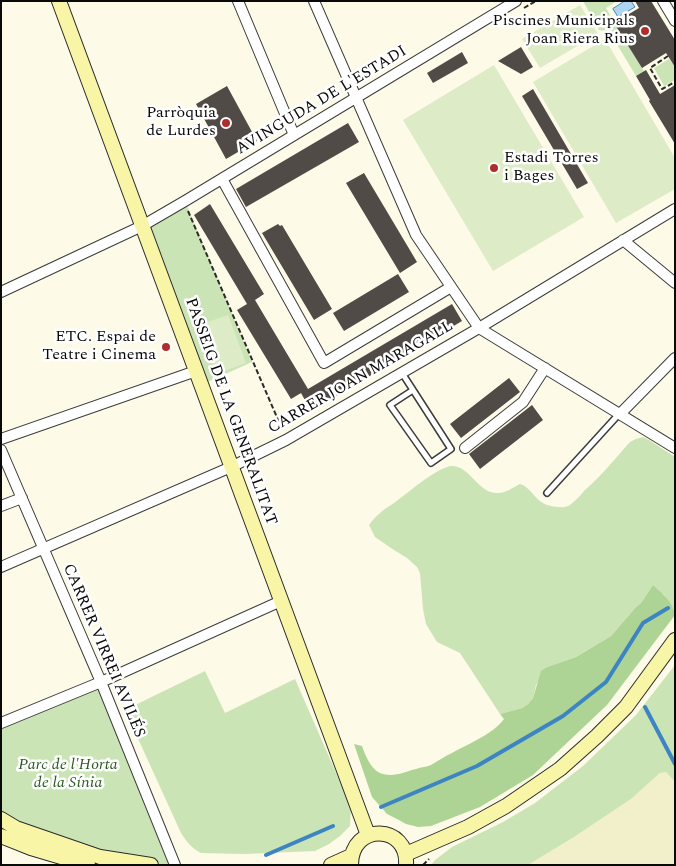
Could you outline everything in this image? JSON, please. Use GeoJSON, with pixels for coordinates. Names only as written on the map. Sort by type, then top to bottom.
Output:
{"type":"FeatureCollection","features":[{"type":"Feature","properties":{"kind":"street","name":"PASSEIG DE LA GENERALITAT"},"geometry":{"type":"LineString","coordinates":[[59,1],[368,835]]}},
{"type":"Feature","properties":{"kind":"street"},"geometry":{"type":"LineString","coordinates":[[238,1],[294,135]]}},
{"type":"Feature","properties":{"kind":"street"},"geometry":{"type":"LineString","coordinates":[[314,1],[416,235],[479,328],[675,448]]}},
{"type":"Feature","properties":{"kind":"street","name":"AVINGUDA DE L'ESTADI"},"geometry":{"type":"LineString","coordinates":[[1,292],[142,226],[185,202],[516,1]]}},
{"type":"Feature","properties":{"kind":"street"},"geometry":{"type":"LineString","coordinates":[[665,2],[675,21]]}},
{"type":"Feature","properties":{"kind":"street"},"geometry":{"type":"LineString","coordinates":[[222,178],[324,363],[451,287]]}},
{"type":"Feature","properties":{"kind":"street","name":"CARRER JOAN MARAGALL"},"geometry":{"type":"LineString","coordinates":[[1,568],[231,467],[286,440],[479,328],[675,209]]}},
{"type":"Feature","properties":{"kind":"street"},"geometry":{"type":"LineString","coordinates":[[623,240],[675,283]]}},
{"type":"Feature","properties":{"kind":"street"},"geometry":{"type":"LineString","coordinates":[[620,414],[675,358]]}},
{"type":"Feature","properties":{"kind":"street"},"geometry":{"type":"LineString","coordinates":[[465,448],[523,402],[544,368]]}},
{"type":"Feature","properties":{"kind":"street"},"geometry":{"type":"LineString","coordinates":[[1,439],[196,371]]}},
{"type":"Feature","properties":{"kind":"street","name":"CARRER VIRREI AVILÉS"},"geometry":{"type":"LineString","coordinates":[[1,450],[101,682],[175,865]]}},
{"type":"Feature","properties":{"kind":"street"},"geometry":{"type":"LineString","coordinates":[[1,506],[22,498]]}},
{"type":"Feature","properties":{"kind":"street"},"geometry":{"type":"LineString","coordinates":[[1,723],[101,682],[281,601]]}},
{"type":"Feature","properties":{"kind":"street"},"geometry":{"type":"LineString","coordinates":[[331,865],[351,860],[354,848],[360,840],[368,835],[377,833],[387,834],[396,838],[402,845],[406,859],[506,806],[560,769],[597,736],[626,707],[675,640]]}},
{"type":"Feature","properties":{"kind":"street"},"geometry":{"type":"LineString","coordinates":[[1,819],[16,828],[100,857],[151,865]]}},
{"type":"Feature","properties":{"kind":"street"},"geometry":{"type":"LineString","coordinates":[[1,836],[31,848],[88,865]]}},
{"type":"Feature","properties":{"kind":"lane"},"geometry":{"type":"LineString","coordinates":[[402,372],[451,449],[431,463],[390,405],[412,390]]}},
{"type":"Feature","properties":{"kind":"lane"},"geometry":{"type":"LineString","coordinates":[[547,493],[620,414]]}},
{"type":"Feature","properties":{"kind":"path"},"geometry":{"type":"LineString","coordinates":[[668,56],[650,68],[662,90],[675,82]]}},
{"type":"Feature","properties":{"kind":"path"},"geometry":{"type":"LineString","coordinates":[[185,202],[286,440]]}},
{"type":"Feature","properties":{"kind":"green space"},"geometry":{"type":"Polygon","coordinates":[[[583,1],[617,1],[606,8],[644,71],[636,76],[609,31],[599,30],[583,1]]]}},
{"type":"Feature","properties":{"kind":"green space"},"geometry":{"type":"Polygon","coordinates":[[[580,5],[598,34],[540,68],[522,39],[580,5]]]}},
{"type":"Feature","properties":{"kind":"green space"},"geometry":{"type":"Polygon","coordinates":[[[605,39],[675,158],[675,189],[616,223],[533,82],[605,39]]]}},
{"type":"Feature","properties":{"kind":"green space"},"geometry":{"type":"Polygon","coordinates":[[[669,59],[672,63],[675,62],[675,80],[664,86],[654,68],[669,59]]]}},
{"type":"Feature","properties":{"kind":"green space","name":"Estadi Torres i Bages"},"geometry":{"type":"Polygon","coordinates":[[[494,65],[584,217],[493,271],[403,120],[494,65]]]}},
{"type":"Feature","properties":{"kind":"green space"},"geometry":{"type":"Polygon","coordinates":[[[185,201],[252,362],[201,385],[142,226],[185,201]]]}},
{"type":"Feature","properties":{"kind":"green space"},"geometry":{"type":"Polygon","coordinates":[[[228,315],[246,363],[217,374],[199,325],[228,315]]]}},
{"type":"Feature","properties":{"kind":"green space"},"geometry":{"type":"Polygon","coordinates":[[[643,437],[675,457],[675,610],[664,595],[653,585],[641,603],[611,636],[576,657],[547,667],[536,685],[533,698],[528,704],[522,708],[500,714],[460,653],[437,642],[426,624],[420,573],[417,567],[407,558],[375,537],[369,525],[381,512],[425,480],[440,470],[453,466],[465,471],[486,490],[499,493],[520,484],[543,503],[565,507],[576,500],[630,442],[643,437]]]}},
{"type":"Feature","properties":{"kind":"green space"},"geometry":{"type":"Polygon","coordinates":[[[653,585],[673,607],[675,615],[607,705],[533,775],[480,807],[431,826],[418,827],[406,824],[387,814],[372,797],[354,744],[362,746],[373,768],[383,774],[397,774],[431,765],[493,729],[504,719],[500,714],[522,708],[528,704],[533,698],[541,671],[576,657],[611,636],[641,603],[653,585]]]}},
{"type":"Feature","properties":{"kind":"green space"},"geometry":{"type":"Polygon","coordinates":[[[675,665],[675,782],[666,772],[660,773],[631,799],[528,865],[431,865],[452,847],[503,822],[535,803],[583,766],[636,715],[675,665]]]}},
{"type":"Feature","properties":{"kind":"green space"},"geometry":{"type":"Polygon","coordinates":[[[205,671],[225,713],[295,679],[351,807],[350,826],[340,836],[315,851],[244,854],[201,853],[187,842],[181,833],[125,710],[205,671]]]}},
{"type":"Feature","properties":{"kind":"green space","name":"Parc de l'Horta de la Sínia"},"geometry":{"type":"Polygon","coordinates":[[[101,682],[175,865],[151,865],[100,857],[1,819],[1,723],[101,682]]]}},
{"type":"Feature","properties":{"kind":"green space"},"geometry":{"type":"Polygon","coordinates":[[[666,772],[675,782],[675,865],[528,865],[631,799],[660,773],[666,772]]]}},
{"type":"Feature","properties":{"kind":"water"},"geometry":{"type":"Polygon","coordinates":[[[625,1],[631,1],[635,7],[618,17],[613,9],[625,1]]]}},
{"type":"Feature","properties":{"kind":"building","name":"Piscines Municipals Joan Riera Rius"},"geometry":{"type":"Polygon","coordinates":[[[635,1],[651,1],[675,40],[675,67],[666,53],[642,68],[614,23],[639,8],[635,1]]]}},
{"type":"Feature","properties":{"kind":"building"},"geometry":{"type":"Polygon","coordinates":[[[521,47],[533,67],[521,74],[498,61],[521,47]]]}},
{"type":"Feature","properties":{"kind":"building"},"geometry":{"type":"Polygon","coordinates":[[[462,52],[468,63],[433,83],[427,73],[462,52]]]}},
{"type":"Feature","properties":{"kind":"building"},"geometry":{"type":"Polygon","coordinates":[[[646,70],[660,94],[675,85],[675,144],[636,76],[646,70]]]}},
{"type":"Feature","properties":{"kind":"building","name":"Parròquia de Lurdes"},"geometry":{"type":"Polygon","coordinates":[[[227,86],[257,141],[226,159],[196,104],[227,86]]]}},
{"type":"Feature","properties":{"kind":"building"},"geometry":{"type":"Polygon","coordinates":[[[533,89],[588,183],[577,189],[522,96],[533,89]]]}},
{"type":"Feature","properties":{"kind":"building"},"geometry":{"type":"Polygon","coordinates":[[[348,123],[359,142],[246,207],[236,189],[348,123]]]}},
{"type":"Feature","properties":{"kind":"building"},"geometry":{"type":"Polygon","coordinates":[[[364,173],[417,262],[400,273],[346,183],[364,173]]]}},
{"type":"Feature","properties":{"kind":"building"},"geometry":{"type":"Polygon","coordinates":[[[210,204],[264,294],[255,300],[308,389],[452,304],[462,321],[311,411],[301,393],[291,399],[237,310],[247,304],[194,215],[210,204]]]}},
{"type":"Feature","properties":{"kind":"building"},"geometry":{"type":"Polygon","coordinates":[[[278,224],[282,225],[332,309],[314,320],[262,233],[278,224]]]}},
{"type":"Feature","properties":{"kind":"building"},"geometry":{"type":"Polygon","coordinates":[[[398,274],[409,292],[344,331],[333,313],[398,274]]]}},
{"type":"Feature","properties":{"kind":"building"},"geometry":{"type":"Polygon","coordinates":[[[509,378],[520,392],[461,438],[450,424],[509,378]]]}},
{"type":"Feature","properties":{"kind":"building"},"geometry":{"type":"Polygon","coordinates":[[[532,405],[543,420],[480,469],[469,454],[532,405]]]}},
{"type":"Feature","properties":{"kind":"waterway"},"geometry":{"type":"LineString","coordinates":[[381,807],[477,766],[563,716],[606,682],[643,623],[668,608]]}},
{"type":"Feature","properties":{"kind":"waterway"},"geometry":{"type":"LineString","coordinates":[[645,707],[675,764]]}},
{"type":"Feature","properties":{"kind":"waterway"},"geometry":{"type":"LineString","coordinates":[[266,855],[333,826]]}},
{"type":"Feature","properties":{"kind":"place","name":"Piscines Municipals Joan Riera Rius"},"geometry":{"type":"Point","coordinates":[645,31]}},
{"type":"Feature","properties":{"kind":"place","name":"Parròquia de Lurdes"},"geometry":{"type":"Point","coordinates":[226,123]}},
{"type":"Feature","properties":{"kind":"place","name":"Estadi Torres i Bages"},"geometry":{"type":"Point","coordinates":[494,168]}},
{"type":"Feature","properties":{"kind":"place","name":"ETC. Espai de Teatre i Cinema"},"geometry":{"type":"Point","coordinates":[166,347]}}]}
